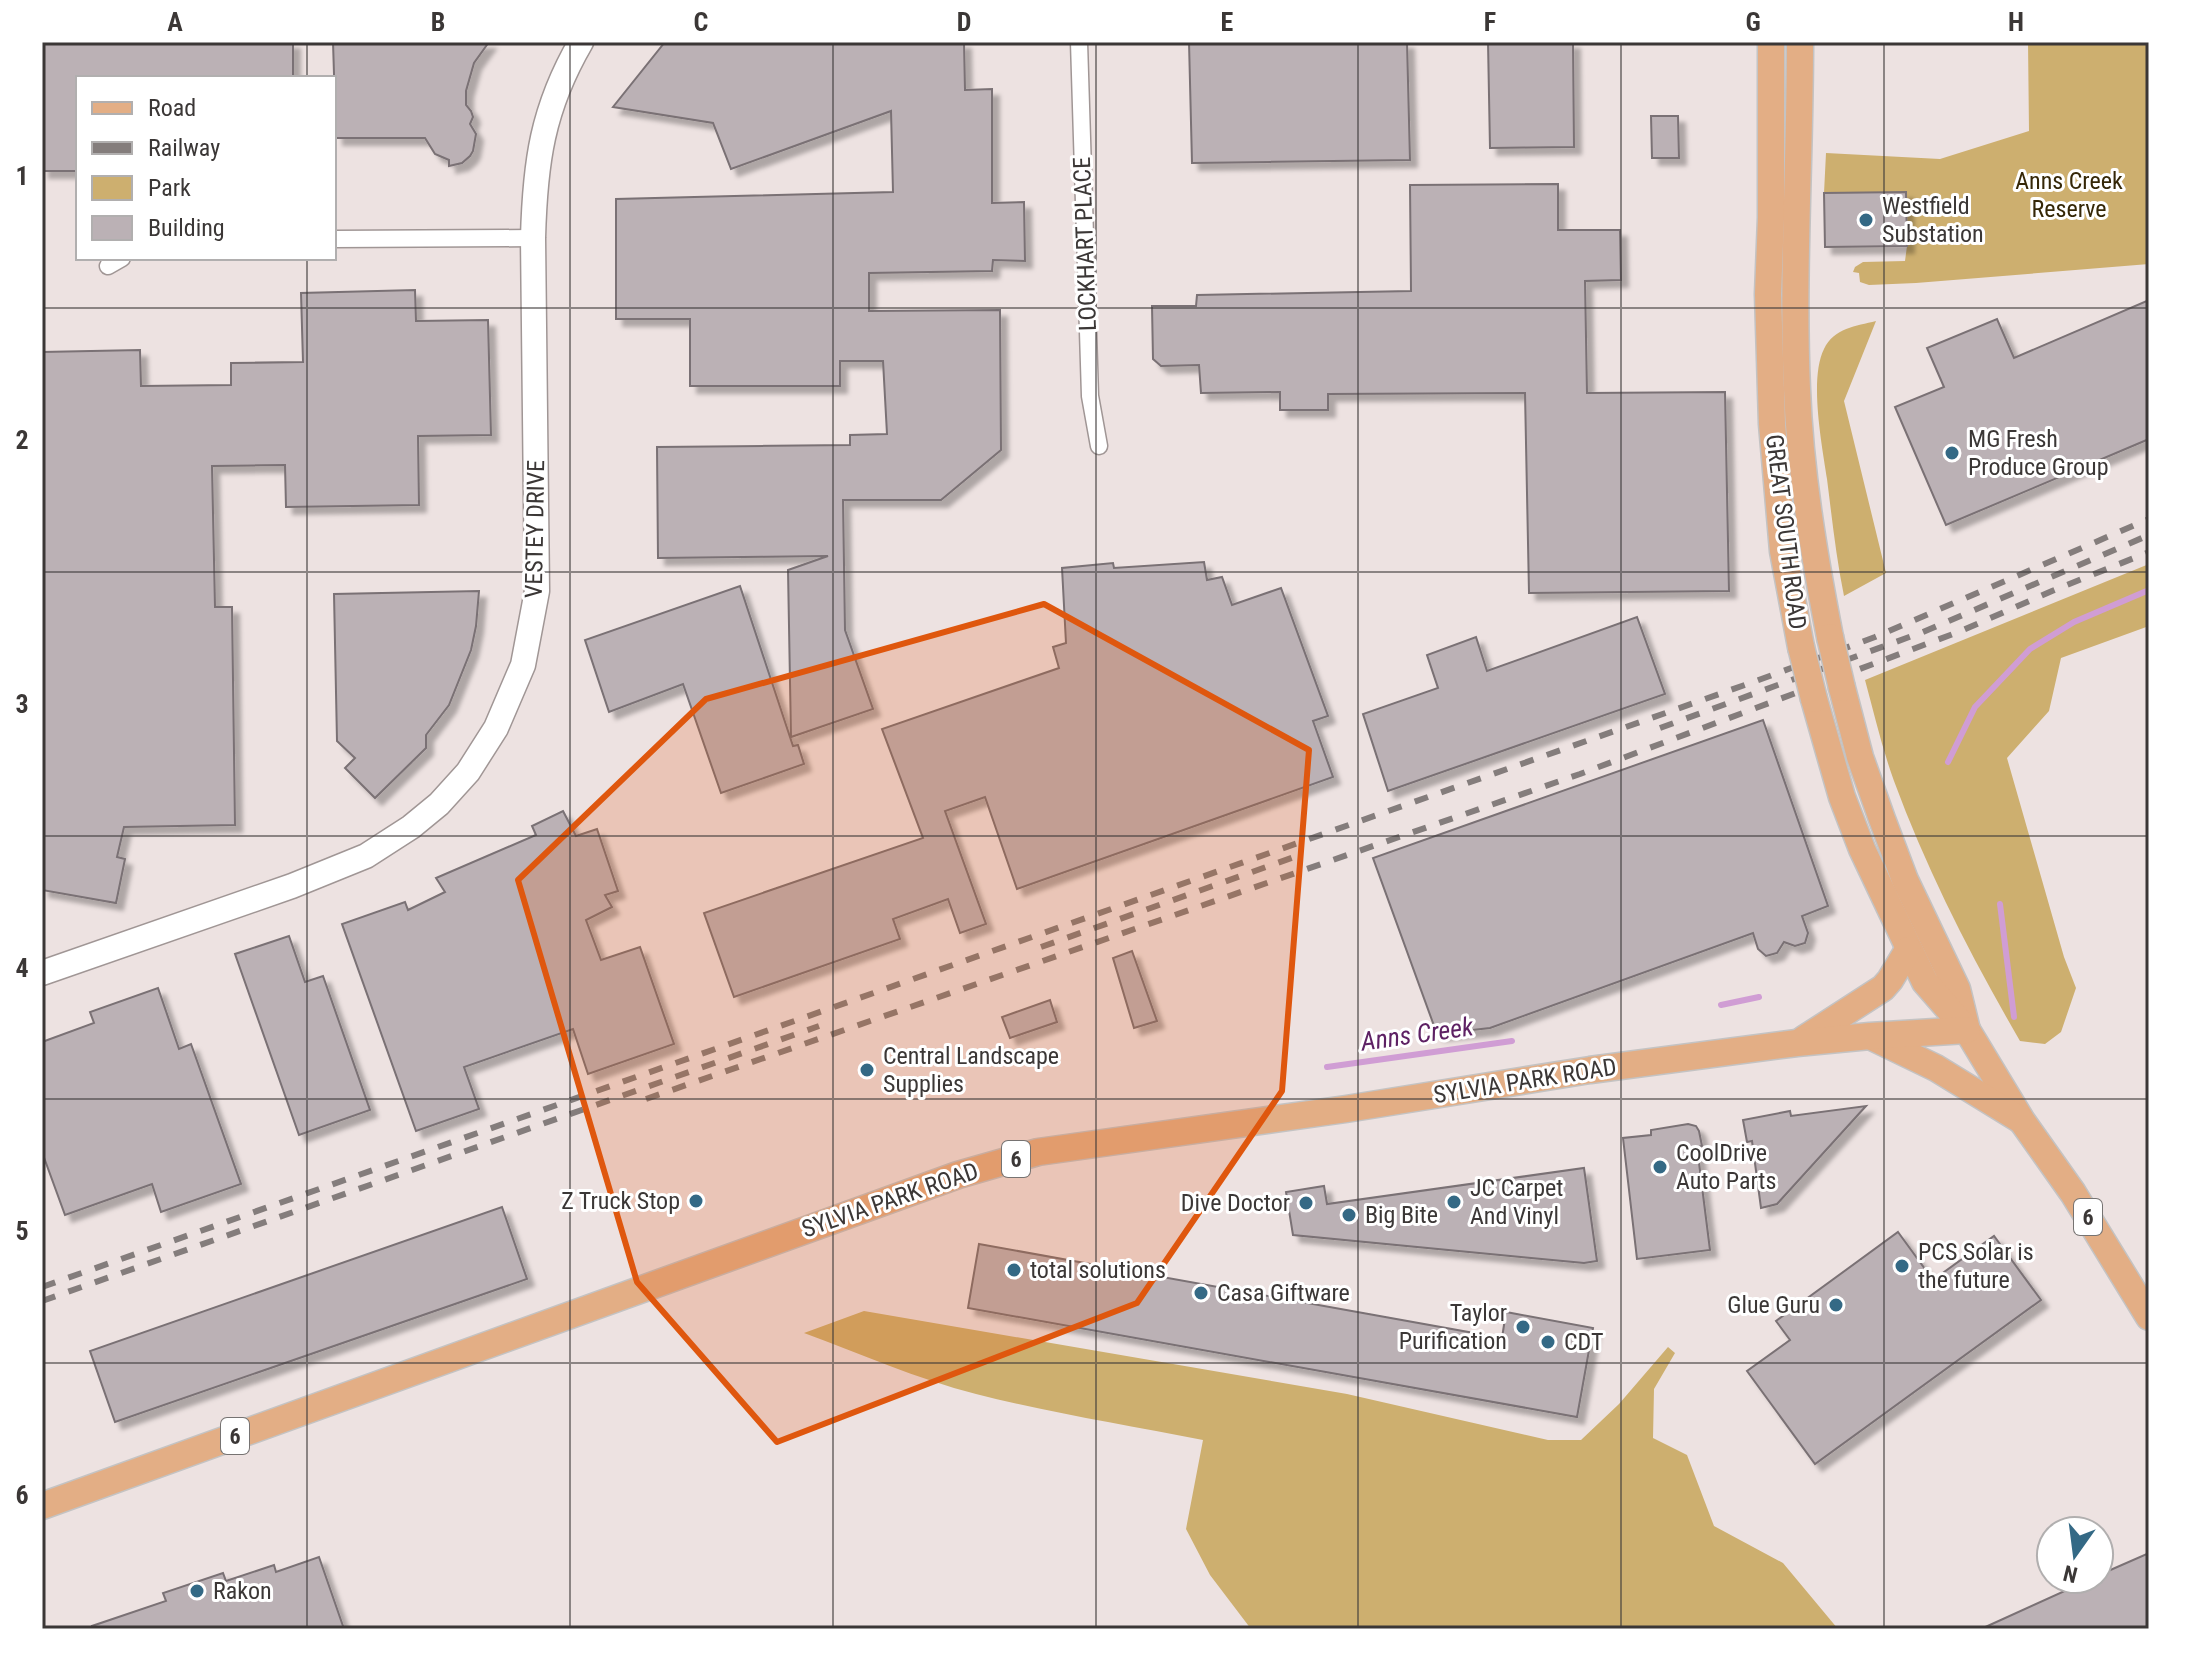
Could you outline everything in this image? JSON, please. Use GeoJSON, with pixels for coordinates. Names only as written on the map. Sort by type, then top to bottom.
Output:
{"type":"FeatureCollection","features":[{"type":"Feature","properties":{"kind":"main road","name":"GREAT SOUTH ROAD"},"geometry":{"type":"LineString","coordinates":[[1771,42],[1768,294],[1772,424],[1783,551],[1801,647],[1842,797],[1862,849],[1925,982],[1967,1030],[2149,1317]]}},
{"type":"Feature","properties":{"kind":"main road","name":"GREAT SOUTH ROAD"},"geometry":{"type":"LineString","coordinates":[[1800,42],[1795,295],[1797,390],[1809,517],[1830,637],[1860,757],[1905,880],[1957,989],[1967,1030]]}},
{"type":"Feature","properties":{"kind":"main road"},"geometry":{"type":"LineString","coordinates":[[1797,1043],[1883,988],[1908,950]]}},
{"type":"Feature","properties":{"kind":"main road","name":"SYLVIA PARK ROAD"},"geometry":{"type":"LineString","coordinates":[[42,1506],[958,1175],[1038,1152],[1346,1109],[1590,1070],[1797,1043],[1967,1030]]}},
{"type":"Feature","properties":{"kind":"main road"},"geometry":{"type":"LineString","coordinates":[[1870,1036],[1936,1068],[2022,1121]]}},
{"type":"Feature","properties":{"kind":"street","name":"VESTEY DRIVE"},"geometry":{"type":"LineString","coordinates":[[42,973],[292,886],[366,856],[429,812],[468,772],[496,728],[523,665],[537,591],[534,184],[543,129],[566,67],[581,42]]}},
{"type":"Feature","properties":{"kind":"street","name":"LOCKHART PLACE"},"geometry":{"type":"LineString","coordinates":[[1079,42],[1090,396],[1099,446]]}},
{"type":"Feature","properties":{"kind":"street"},"geometry":{"type":"LineString","coordinates":[[336,239],[533,238]]}},
{"type":"Feature","properties":{"kind":"highlighted area"},"geometry":{"type":"Polygon","coordinates":[[[1044,604],[1309,750],[1282,1091],[1137,1303],[777,1442],[637,1282],[518,880],[706,699],[1044,604]]]}},
{"type":"Feature","properties":{"kind":"green space","name":"Anns Creek Reserve"},"geometry":{"type":"Polygon","coordinates":[[[2028,42],[2149,42],[2149,264],[1916,283],[1869,285],[1860,282],[1859,273],[1853,272],[1863,262],[1905,261],[1906,193],[1824,193],[1826,153],[1940,159],[2029,131],[2028,42]]]}},
{"type":"Feature","properties":{"kind":"green space"},"geometry":{"type":"Polygon","coordinates":[[[1876,321],[1844,401],[1886,573],[1844,596],[1820,431],[1817,377],[1824,349],[1834,336],[1846,329],[1876,321]]]}},
{"type":"Feature","properties":{"kind":"green space"},"geometry":{"type":"Polygon","coordinates":[[[2149,564],[2149,626],[2061,658],[2049,711],[2007,758],[2064,957],[2076,988],[2061,1032],[2045,1044],[2020,1041],[1968,946],[1921,848],[1890,769],[1865,680],[2149,564]]]}},
{"type":"Feature","properties":{"kind":"green space"},"geometry":{"type":"Polygon","coordinates":[[[864,1311],[1347,1394],[1548,1440],[1581,1440],[1619,1404],[1668,1347],[1675,1353],[1654,1389],[1653,1438],[1687,1455],[1714,1526],[1783,1563],[1838,1629],[1251,1629],[1210,1575],[1186,1529],[1203,1440],[976,1394],[911,1374],[804,1333],[864,1311]]]}},
{"type":"Feature","properties":{"kind":"building"},"geometry":{"type":"Polygon","coordinates":[[[42,42],[293,42],[293,76],[76,76],[76,171],[42,171],[42,42]]]}},
{"type":"Feature","properties":{"kind":"building"},"geometry":{"type":"Polygon","coordinates":[[[333,42],[489,42],[474,63],[466,91],[466,105],[473,117],[470,124],[476,134],[473,151],[462,163],[449,166],[449,160],[435,154],[425,138],[336,138],[333,42]]]}},
{"type":"Feature","properties":{"kind":"building"},"geometry":{"type":"Polygon","coordinates":[[[665,42],[964,42],[965,90],[992,89],[992,203],[1024,202],[1025,261],[993,260],[992,271],[869,273],[869,311],[1000,310],[1001,450],[941,500],[843,500],[845,630],[873,709],[791,737],[788,570],[828,556],[658,558],[657,447],[850,445],[850,435],[887,434],[883,361],[840,361],[840,386],[690,386],[690,319],[616,319],[616,199],[893,192],[891,111],[731,169],[713,123],[613,107],[665,42]]]}},
{"type":"Feature","properties":{"kind":"building"},"geometry":{"type":"Polygon","coordinates":[[[1189,42],[1407,42],[1410,160],[1192,163],[1189,42]]]}},
{"type":"Feature","properties":{"kind":"building"},"geometry":{"type":"Polygon","coordinates":[[[1488,42],[1573,42],[1574,147],[1490,148],[1488,42]]]}},
{"type":"Feature","properties":{"kind":"building"},"geometry":{"type":"Polygon","coordinates":[[[1651,116],[1678,116],[1679,158],[1652,158],[1651,116]]]}},
{"type":"Feature","properties":{"kind":"building"},"geometry":{"type":"Polygon","coordinates":[[[1558,184],[1558,230],[1620,230],[1621,280],[1585,281],[1587,393],[1725,392],[1729,591],[1529,593],[1525,393],[1328,394],[1328,410],[1280,410],[1280,392],[1201,393],[1199,365],[1161,366],[1153,359],[1152,306],[1196,306],[1197,295],[1411,291],[1410,185],[1558,184]]]}},
{"type":"Feature","properties":{"kind":"building","name":"Westfield Substation"},"geometry":{"type":"Polygon","coordinates":[[[1906,192],[1907,246],[1825,247],[1824,193],[1906,192]]]}},
{"type":"Feature","properties":{"kind":"building"},"geometry":{"type":"Polygon","coordinates":[[[415,290],[416,321],[488,320],[491,435],[418,436],[419,505],[286,507],[285,465],[212,466],[215,607],[232,607],[235,825],[124,827],[117,857],[125,859],[116,903],[42,890],[42,352],[140,350],[141,386],[231,385],[231,363],[303,362],[301,293],[415,290]]]}},
{"type":"Feature","properties":{"kind":"building"},"geometry":{"type":"Polygon","coordinates":[[[2149,300],[2149,439],[1946,525],[1895,407],[1944,387],[1927,348],[1997,319],[2014,358],[2149,300]]]}},
{"type":"Feature","properties":{"kind":"building"},"geometry":{"type":"Polygon","coordinates":[[[1204,562],[1207,580],[1222,577],[1232,605],[1281,588],[1328,716],[1313,721],[1333,777],[1017,889],[985,797],[945,811],[986,924],[960,933],[948,899],[893,919],[900,939],[734,997],[704,913],[923,838],[882,729],[1059,668],[1053,647],[1066,643],[1062,568],[1113,563],[1114,568],[1204,562]]]}},
{"type":"Feature","properties":{"kind":"building"},"geometry":{"type":"Polygon","coordinates":[[[740,586],[793,746],[798,745],[804,764],[721,793],[683,684],[609,712],[585,640],[740,586]]]}},
{"type":"Feature","properties":{"kind":"building"},"geometry":{"type":"Polygon","coordinates":[[[479,591],[471,650],[449,705],[426,735],[426,748],[375,798],[345,768],[355,758],[337,741],[334,594],[479,591]]]}},
{"type":"Feature","properties":{"kind":"building"},"geometry":{"type":"Polygon","coordinates":[[[1637,617],[1665,694],[1388,791],[1363,714],[1438,688],[1427,655],[1476,637],[1487,671],[1637,617]]]}},
{"type":"Feature","properties":{"kind":"building"},"geometry":{"type":"Polygon","coordinates":[[[1763,720],[1828,906],[1802,916],[1808,933],[1805,943],[1795,946],[1784,942],[1777,953],[1766,956],[1758,949],[1753,933],[1490,1028],[1437,1034],[1373,858],[1763,720]]]}},
{"type":"Feature","properties":{"kind":"building"},"geometry":{"type":"Polygon","coordinates":[[[563,811],[576,836],[597,829],[618,891],[605,895],[612,907],[586,920],[601,960],[640,947],[674,1044],[588,1074],[573,1029],[464,1067],[479,1109],[416,1131],[342,924],[405,902],[408,910],[445,892],[436,878],[536,835],[532,826],[563,811]]]}},
{"type":"Feature","properties":{"kind":"building"},"geometry":{"type":"Polygon","coordinates":[[[289,936],[305,982],[323,976],[370,1110],[299,1135],[235,954],[289,936]]]}},
{"type":"Feature","properties":{"kind":"building"},"geometry":{"type":"Polygon","coordinates":[[[1132,951],[1157,1021],[1134,1028],[1113,958],[1132,951]]]}},
{"type":"Feature","properties":{"kind":"building"},"geometry":{"type":"Polygon","coordinates":[[[158,988],[179,1049],[191,1044],[241,1184],[161,1212],[152,1184],[65,1215],[42,1152],[42,1042],[94,1023],[90,1012],[158,988]]]}},
{"type":"Feature","properties":{"kind":"building"},"geometry":{"type":"Polygon","coordinates":[[[1050,1000],[1057,1022],[1010,1038],[1002,1017],[1050,1000]]]}},
{"type":"Feature","properties":{"kind":"building"},"geometry":{"type":"Polygon","coordinates":[[[1866,1106],[1777,1204],[1761,1208],[1752,1141],[1747,1142],[1743,1120],[1790,1111],[1791,1116],[1866,1106]]]}},
{"type":"Feature","properties":{"kind":"building"},"geometry":{"type":"Polygon","coordinates":[[[1688,1124],[1696,1126],[1702,1146],[1697,1147],[1710,1250],[1637,1259],[1623,1138],[1651,1135],[1651,1130],[1688,1124]]]}},
{"type":"Feature","properties":{"kind":"building"},"geometry":{"type":"Polygon","coordinates":[[[1584,1168],[1597,1261],[1584,1263],[1293,1235],[1286,1192],[1324,1186],[1327,1204],[1584,1168]]]}},
{"type":"Feature","properties":{"kind":"building"},"geometry":{"type":"Polygon","coordinates":[[[502,1207],[527,1279],[115,1422],[90,1351],[502,1207]]]}},
{"type":"Feature","properties":{"kind":"building"},"geometry":{"type":"Polygon","coordinates":[[[1898,1232],[1933,1280],[1994,1236],[2041,1300],[1815,1464],[1747,1371],[1790,1340],[1776,1321],[1898,1232]]]}},
{"type":"Feature","properties":{"kind":"building"},"geometry":{"type":"Polygon","coordinates":[[[979,1244],[1502,1338],[1506,1312],[1593,1328],[1577,1417],[968,1308],[979,1244]]]}},
{"type":"Feature","properties":{"kind":"building"},"geometry":{"type":"Polygon","coordinates":[[[2149,1553],[2149,1629],[1981,1629],[2056,1595],[2115,1595],[2115,1568],[2149,1553]]]}},
{"type":"Feature","properties":{"kind":"building"},"geometry":{"type":"Polygon","coordinates":[[[319,1557],[344,1629],[93,1629],[92,1626],[166,1601],[163,1593],[223,1573],[226,1581],[274,1565],[276,1572],[319,1557]]]}},
{"type":"Feature","properties":{"kind":"waterway","name":"Anns Creek"},"geometry":{"type":"LineString","coordinates":[[1948,762],[1975,707],[2030,649],[2074,622],[2149,590]]}},
{"type":"Feature","properties":{"kind":"waterway","name":"Anns Creek"},"geometry":{"type":"LineString","coordinates":[[2000,904],[2014,1017]]}},
{"type":"Feature","properties":{"kind":"waterway","name":"Anns Creek"},"geometry":{"type":"LineString","coordinates":[[1721,1005],[1759,997]]}},
{"type":"Feature","properties":{"kind":"waterway","name":"Anns Creek"},"geometry":{"type":"LineString","coordinates":[[1327,1067],[1512,1041]]}},
{"type":"Feature","properties":{"kind":"railway"},"geometry":{"type":"LineString","coordinates":[[42,1287],[1756,681],[1875,637],[2149,519]]}},
{"type":"Feature","properties":{"kind":"railway"},"geometry":{"type":"LineString","coordinates":[[1660,728],[1923,632],[2149,535]]}},
{"type":"Feature","properties":{"kind":"railway"},"geometry":{"type":"LineString","coordinates":[[646,1099],[1580,774],[1961,631],[2149,552]]}},
{"type":"Feature","properties":{"kind":"railway"},"geometry":{"type":"LineString","coordinates":[[1041,947],[1297,856]]}},
{"type":"Feature","properties":{"kind":"railway"},"geometry":{"type":"LineString","coordinates":[[42,1301],[819,1026]]}},
{"type":"Feature","properties":{"kind":"place","name":"Westfield Substation"},"geometry":{"type":"Point","coordinates":[1866,220]}},
{"type":"Feature","properties":{"kind":"place","name":"MG Fresh Produce Group"},"geometry":{"type":"Point","coordinates":[1952,453]}},
{"type":"Feature","properties":{"kind":"place","name":"Central Landscape Supplies"},"geometry":{"type":"Point","coordinates":[867,1070]}},
{"type":"Feature","properties":{"kind":"place","name":"CoolDrive Auto Parts"},"geometry":{"type":"Point","coordinates":[1660,1167]}},
{"type":"Feature","properties":{"kind":"place","name":"Z Truck Stop"},"geometry":{"type":"Point","coordinates":[696,1201]}},
{"type":"Feature","properties":{"kind":"place","name":"JC Carpet And Vinyl"},"geometry":{"type":"Point","coordinates":[1454,1202]}},
{"type":"Feature","properties":{"kind":"place","name":"Dive Doctor"},"geometry":{"type":"Point","coordinates":[1306,1203]}},
{"type":"Feature","properties":{"kind":"place","name":"Big Bite"},"geometry":{"type":"Point","coordinates":[1349,1215]}},
{"type":"Feature","properties":{"kind":"place","name":"PCS Solar is the future"},"geometry":{"type":"Point","coordinates":[1902,1266]}},
{"type":"Feature","properties":{"kind":"place","name":"total solutions"},"geometry":{"type":"Point","coordinates":[1014,1270]}},
{"type":"Feature","properties":{"kind":"place","name":"Casa Giftware"},"geometry":{"type":"Point","coordinates":[1201,1293]}},
{"type":"Feature","properties":{"kind":"place","name":"Glue Guru"},"geometry":{"type":"Point","coordinates":[1836,1305]}},
{"type":"Feature","properties":{"kind":"place","name":"Taylor Purification"},"geometry":{"type":"Point","coordinates":[1523,1327]}},
{"type":"Feature","properties":{"kind":"place","name":"CDT"},"geometry":{"type":"Point","coordinates":[1548,1342]}},
{"type":"Feature","properties":{"kind":"place","name":"Rakon"},"geometry":{"type":"Point","coordinates":[197,1591]}}]}
